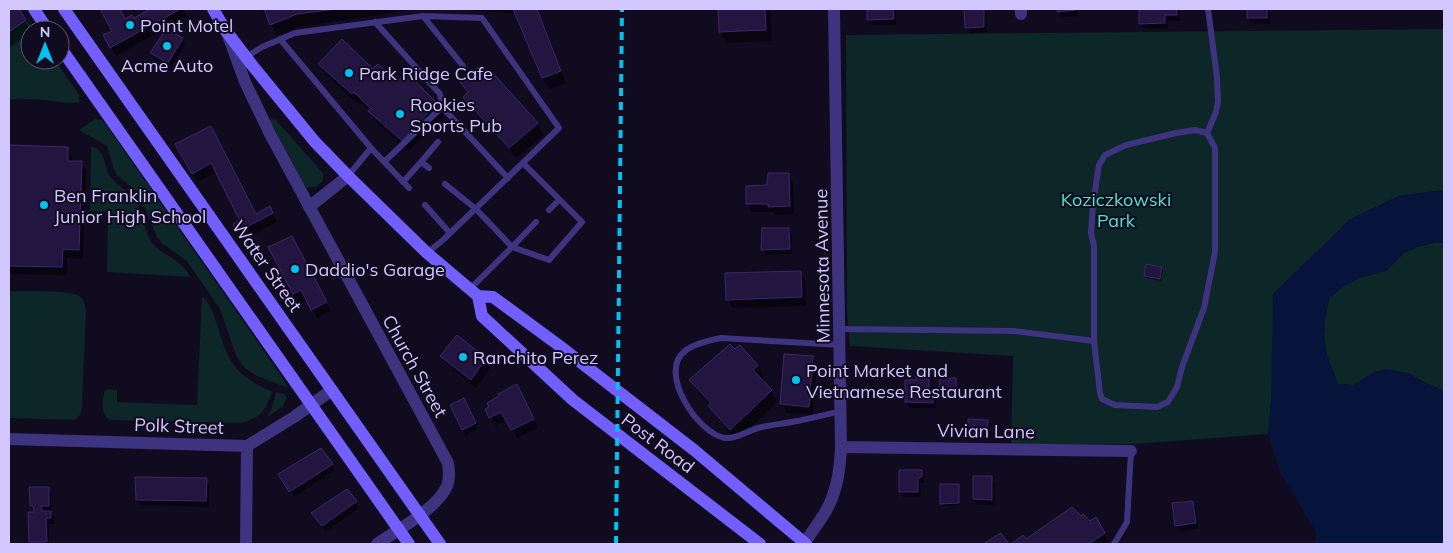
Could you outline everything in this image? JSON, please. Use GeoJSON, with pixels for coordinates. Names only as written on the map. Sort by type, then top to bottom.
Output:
{"type":"FeatureCollection","features":[{"type":"Feature","properties":{"kind":"main road"},"geometry":{"type":"LineString","coordinates":[[34,9],[41,20]]}},
{"type":"Feature","properties":{"kind":"main road","name":"Water Street"},"geometry":{"type":"LineString","coordinates":[[64,9],[440,544]]}},
{"type":"Feature","properties":{"kind":"main road","name":"Church Street"},"geometry":{"type":"LineString","coordinates":[[213,9],[226,30]]}},
{"type":"Feature","properties":{"kind":"main road"},"geometry":{"type":"LineString","coordinates":[[226,30],[315,142],[427,253],[474,292]]}},
{"type":"Feature","properties":{"kind":"main road"},"geometry":{"type":"LineString","coordinates":[[70,61],[410,544]]}},
{"type":"Feature","properties":{"kind":"main road","name":"Post Road"},"geometry":{"type":"LineString","coordinates":[[474,292],[482,316],[573,400],[760,544]]}},
{"type":"Feature","properties":{"kind":"main road","name":"Post Road"},"geometry":{"type":"LineString","coordinates":[[474,292],[493,297],[557,344],[694,450],[805,544]]}},
{"type":"Feature","properties":{"kind":"street","name":"Minnesota Avenue"},"geometry":{"type":"LineString","coordinates":[[805,544],[829,506],[835,490],[839,473],[841,447],[834,9]]}},
{"type":"Feature","properties":{"kind":"street","name":"Church Street"},"geometry":{"type":"LineString","coordinates":[[226,30],[245,82],[309,208],[448,463],[448,480],[445,490],[436,502],[377,544]]}},
{"type":"Feature","properties":{"kind":"street"},"geometry":{"type":"LineString","coordinates":[[309,208],[348,176]]}},
{"type":"Feature","properties":{"kind":"street","name":"Polk Street"},"geometry":{"type":"LineString","coordinates":[[9,439],[248,446],[332,390]]}},
{"type":"Feature","properties":{"kind":"street"},"geometry":{"type":"LineString","coordinates":[[246,544],[248,446]]}},
{"type":"Feature","properties":{"kind":"street","name":"Vivian Lane"},"geometry":{"type":"LineString","coordinates":[[841,447],[1131,451]]}},
{"type":"Feature","properties":{"kind":"lane"},"geometry":{"type":"LineString","coordinates":[[1207,133],[1218,102],[1217,77],[1208,9]]}},
{"type":"Feature","properties":{"kind":"lane"},"geometry":{"type":"LineString","coordinates":[[423,16],[463,66]]}},
{"type":"Feature","properties":{"kind":"lane"},"geometry":{"type":"LineString","coordinates":[[246,57],[262,47],[295,33],[423,16],[482,18],[559,128],[476,209],[427,253]]}},
{"type":"Feature","properties":{"kind":"lane"},"geometry":{"type":"LineString","coordinates":[[375,22],[440,94],[442,106],[508,178]]}},
{"type":"Feature","properties":{"kind":"lane"},"geometry":{"type":"LineString","coordinates":[[280,40],[371,148],[408,188]]}},
{"type":"Feature","properties":{"kind":"lane"},"geometry":{"type":"LineString","coordinates":[[384,162],[442,106]]}},
{"type":"Feature","properties":{"kind":"lane"},"geometry":{"type":"LineString","coordinates":[[1195,130],[1207,133],[1215,148],[1215,252],[1204,308],[1176,387],[1168,402],[1157,407],[1115,405],[1102,399],[1100,393],[1094,341],[1094,246],[1091,233],[1099,165],[1108,153],[1126,145],[1179,132],[1195,130]]}},
{"type":"Feature","properties":{"kind":"lane"},"geometry":{"type":"LineString","coordinates":[[403,182],[438,142]]}},
{"type":"Feature","properties":{"kind":"lane"},"geometry":{"type":"LineString","coordinates":[[348,176],[371,148]]}},
{"type":"Feature","properties":{"kind":"lane"},"geometry":{"type":"LineString","coordinates":[[421,162],[429,168]]}},
{"type":"Feature","properties":{"kind":"lane"},"geometry":{"type":"LineString","coordinates":[[445,184],[476,209],[512,247],[549,260],[582,222],[523,164]]}},
{"type":"Feature","properties":{"kind":"lane"},"geometry":{"type":"LineString","coordinates":[[549,210],[559,200]]}},
{"type":"Feature","properties":{"kind":"lane"},"geometry":{"type":"LineString","coordinates":[[425,205],[450,233]]}},
{"type":"Feature","properties":{"kind":"lane"},"geometry":{"type":"LineString","coordinates":[[474,292],[536,222]]}},
{"type":"Feature","properties":{"kind":"lane"},"geometry":{"type":"LineString","coordinates":[[840,329],[1014,331],[1094,341]]}},
{"type":"Feature","properties":{"kind":"lane"},"geometry":{"type":"LineString","coordinates":[[840,345],[721,338],[707,341],[685,350],[678,358],[675,370],[680,392],[690,410],[712,433],[725,438],[757,429],[841,411]]}},
{"type":"Feature","properties":{"kind":"lane"},"geometry":{"type":"LineString","coordinates":[[1114,544],[1127,522],[1131,451]]}},
{"type":"Feature","properties":{"kind":"green space"},"geometry":{"type":"Polygon","coordinates":[[[20,24],[20,70],[62,70],[80,96],[78,98],[80,102],[66,103],[30,99],[9,100],[9,32],[20,24]]]}},
{"type":"Feature","properties":{"kind":"green space","name":"Koziczkowski Park"},"geometry":{"type":"Polygon","coordinates":[[[1444,29],[1444,190],[1399,196],[1349,220],[1271,402],[1268,434],[1134,444],[1011,444],[1013,356],[850,346],[847,313],[846,35],[1444,29]]]}},
{"type":"Feature","properties":{"kind":"green space"},"geometry":{"type":"Polygon","coordinates":[[[95,119],[102,120],[105,123],[288,388],[257,376],[246,369],[241,363],[236,355],[220,309],[187,261],[162,243],[157,237],[141,198],[137,192],[118,176],[107,147],[79,130],[95,119]]]}},
{"type":"Feature","properties":{"kind":"green space"},"geometry":{"type":"Polygon","coordinates":[[[271,119],[276,120],[323,173],[323,180],[319,185],[306,188],[270,121],[271,119]]]}},
{"type":"Feature","properties":{"kind":"green space"},"geometry":{"type":"Polygon","coordinates":[[[91,146],[102,154],[110,176],[135,200],[151,241],[181,265],[189,277],[107,272],[108,212],[90,211],[91,146]]]}},
{"type":"Feature","properties":{"kind":"green space"},"geometry":{"type":"Polygon","coordinates":[[[1437,242],[1444,243],[1444,391],[1408,373],[1353,385],[1338,384],[1327,356],[1324,337],[1329,298],[1344,286],[1359,278],[1386,271],[1404,253],[1417,247],[1437,242]]]}},
{"type":"Feature","properties":{"kind":"green space"},"geometry":{"type":"Polygon","coordinates":[[[9,291],[66,292],[79,296],[83,300],[86,310],[82,408],[80,415],[74,420],[9,418],[9,291]]]}},
{"type":"Feature","properties":{"kind":"green space"},"geometry":{"type":"Polygon","coordinates":[[[204,297],[214,315],[227,354],[232,363],[246,378],[272,392],[262,412],[258,416],[241,423],[110,420],[107,418],[103,412],[103,404],[104,392],[108,389],[117,390],[117,402],[197,405],[202,298],[204,297]]]}},
{"type":"Feature","properties":{"kind":"green space"},"geometry":{"type":"Polygon","coordinates":[[[276,392],[284,394],[287,398],[282,407],[267,417],[272,407],[276,392]]]}},
{"type":"Feature","properties":{"kind":"water"},"geometry":{"type":"Polygon","coordinates":[[[1444,190],[1444,243],[1437,242],[1417,247],[1404,253],[1386,271],[1359,278],[1344,286],[1329,298],[1324,337],[1327,356],[1338,384],[1353,385],[1372,373],[1386,369],[1408,373],[1444,391],[1444,544],[1315,544],[1316,532],[1280,472],[1268,434],[1271,402],[1273,294],[1349,220],[1399,196],[1444,190]]]}},
{"type":"Feature","properties":{"kind":"building"},"geometry":{"type":"Polygon","coordinates":[[[9,9],[19,9],[26,20],[20,20],[20,24],[9,32],[9,9]]]}},
{"type":"Feature","properties":{"kind":"building","name":"Point Motel"},"geometry":{"type":"Polygon","coordinates":[[[100,9],[120,9],[125,19],[132,15],[134,18],[150,9],[180,9],[110,48],[103,35],[112,31],[100,9]]]}},
{"type":"Feature","properties":{"kind":"building"},"geometry":{"type":"Polygon","coordinates":[[[264,9],[335,9],[297,14],[270,25],[264,9]]]}},
{"type":"Feature","properties":{"kind":"building"},"geometry":{"type":"Polygon","coordinates":[[[513,9],[537,9],[561,71],[542,78],[513,9]]]}},
{"type":"Feature","properties":{"kind":"building"},"geometry":{"type":"Polygon","coordinates":[[[718,9],[765,9],[766,30],[719,32],[718,9]]]}},
{"type":"Feature","properties":{"kind":"building"},"geometry":{"type":"Polygon","coordinates":[[[867,9],[893,9],[894,19],[867,20],[867,9]]]}},
{"type":"Feature","properties":{"kind":"building"},"geometry":{"type":"Polygon","coordinates":[[[964,9],[984,9],[984,27],[965,28],[964,9]]]}},
{"type":"Feature","properties":{"kind":"building"},"geometry":{"type":"Polygon","coordinates":[[[1057,9],[1076,9],[1076,10],[1057,12],[1057,9]]]}},
{"type":"Feature","properties":{"kind":"building"},"geometry":{"type":"Polygon","coordinates":[[[1139,9],[1177,9],[1177,15],[1165,15],[1165,23],[1139,24],[1139,9]]]}},
{"type":"Feature","properties":{"kind":"building"},"geometry":{"type":"Polygon","coordinates":[[[1247,9],[1267,9],[1267,18],[1247,18],[1247,9]]]}},
{"type":"Feature","properties":{"kind":"building","name":"Acme Auto"},"geometry":{"type":"Polygon","coordinates":[[[166,29],[183,38],[168,63],[150,53],[166,29]]]}},
{"type":"Feature","properties":{"kind":"building"},"geometry":{"type":"Polygon","coordinates":[[[342,39],[373,69],[378,64],[398,81],[406,72],[437,103],[402,141],[368,111],[371,109],[354,92],[352,94],[318,64],[342,39]]]}},
{"type":"Feature","properties":{"kind":"building"},"geometry":{"type":"Polygon","coordinates":[[[478,67],[487,75],[491,71],[538,123],[509,148],[463,97],[468,92],[460,82],[478,67]]]}},
{"type":"Feature","properties":{"kind":"building"},"geometry":{"type":"Polygon","coordinates":[[[211,126],[256,214],[270,206],[273,213],[237,232],[233,224],[240,221],[211,163],[192,174],[175,144],[211,126]]]}},
{"type":"Feature","properties":{"kind":"building","name":"Ben Franklin Junior High School"},"geometry":{"type":"Polygon","coordinates":[[[9,145],[68,147],[68,161],[82,161],[79,250],[63,249],[62,267],[9,266],[9,145]]]}},
{"type":"Feature","properties":{"kind":"building"},"geometry":{"type":"Polygon","coordinates":[[[768,173],[789,173],[790,206],[768,207],[768,204],[746,204],[746,186],[767,185],[768,173]]]}},
{"type":"Feature","properties":{"kind":"building"},"geometry":{"type":"Polygon","coordinates":[[[762,228],[789,228],[790,249],[761,250],[762,228]]]}},
{"type":"Feature","properties":{"kind":"building","name":"Daddio's Garage"},"geometry":{"type":"Polygon","coordinates":[[[292,236],[327,302],[311,310],[301,290],[293,294],[268,247],[292,236]]]}},
{"type":"Feature","properties":{"kind":"building"},"geometry":{"type":"Polygon","coordinates":[[[1146,264],[1162,267],[1160,279],[1144,276],[1146,264]]]}},
{"type":"Feature","properties":{"kind":"building"},"geometry":{"type":"Polygon","coordinates":[[[801,271],[802,297],[726,300],[725,273],[801,271]]]}},
{"type":"Feature","properties":{"kind":"building","name":"Ranchito Perez"},"geometry":{"type":"Polygon","coordinates":[[[457,335],[486,358],[471,380],[440,356],[457,335]]]}},
{"type":"Feature","properties":{"kind":"building"},"geometry":{"type":"Polygon","coordinates":[[[730,344],[735,349],[740,345],[758,365],[753,370],[772,390],[730,430],[708,406],[711,403],[689,380],[730,344]]]}},
{"type":"Feature","properties":{"kind":"building","name":"Point Market and Vietnamese Restaurant"},"geometry":{"type":"Polygon","coordinates":[[[784,354],[813,356],[809,407],[780,404],[784,354]]]}},
{"type":"Feature","properties":{"kind":"building"},"geometry":{"type":"Polygon","coordinates":[[[916,373],[925,373],[926,379],[929,379],[929,389],[933,389],[933,403],[905,402],[905,380],[916,380],[916,373]]]}},
{"type":"Feature","properties":{"kind":"building"},"geometry":{"type":"Polygon","coordinates":[[[940,378],[956,378],[956,395],[939,394],[940,378]]]}},
{"type":"Feature","properties":{"kind":"building"},"geometry":{"type":"Polygon","coordinates":[[[517,384],[534,419],[511,430],[501,412],[489,418],[485,409],[489,407],[487,403],[499,396],[498,394],[517,384]]]}},
{"type":"Feature","properties":{"kind":"building"},"geometry":{"type":"Polygon","coordinates":[[[464,398],[476,423],[462,430],[450,405],[464,398]]]}},
{"type":"Feature","properties":{"kind":"building"},"geometry":{"type":"Polygon","coordinates":[[[968,419],[988,420],[987,432],[968,432],[968,419]]]}},
{"type":"Feature","properties":{"kind":"building"},"geometry":{"type":"Polygon","coordinates":[[[321,448],[333,464],[289,492],[278,474],[321,448]]]}},
{"type":"Feature","properties":{"kind":"building"},"geometry":{"type":"Polygon","coordinates":[[[899,470],[922,470],[922,477],[918,478],[918,492],[899,492],[899,470]]]}},
{"type":"Feature","properties":{"kind":"building"},"geometry":{"type":"Polygon","coordinates":[[[973,476],[992,476],[992,500],[973,499],[973,476]]]}},
{"type":"Feature","properties":{"kind":"building"},"geometry":{"type":"Polygon","coordinates":[[[135,477],[207,478],[206,501],[136,500],[135,477]]]}},
{"type":"Feature","properties":{"kind":"building"},"geometry":{"type":"Polygon","coordinates":[[[940,484],[959,484],[959,503],[940,504],[940,484]]]}},
{"type":"Feature","properties":{"kind":"building"},"geometry":{"type":"Polygon","coordinates":[[[29,487],[49,487],[49,506],[41,506],[42,511],[51,511],[51,518],[46,518],[47,542],[29,542],[28,512],[34,512],[33,506],[30,506],[29,487]]]}},
{"type":"Feature","properties":{"kind":"building"},"geometry":{"type":"Polygon","coordinates":[[[347,489],[357,501],[322,526],[311,513],[347,489]]]}},
{"type":"Feature","properties":{"kind":"building"},"geometry":{"type":"Polygon","coordinates":[[[1193,501],[1196,523],[1175,526],[1172,503],[1193,501]]]}},
{"type":"Feature","properties":{"kind":"building"},"geometry":{"type":"Polygon","coordinates":[[[1072,507],[1081,516],[1083,514],[1090,521],[1096,517],[1105,533],[1089,544],[1011,544],[1023,535],[1026,539],[1072,507]]]}},
{"type":"Feature","properties":{"kind":"building"},"geometry":{"type":"Polygon","coordinates":[[[1001,533],[1009,544],[983,544],[1001,533]]]}},
{"type":"Feature","properties":{"kind":"railway"},"geometry":{"type":"LineString","coordinates":[[616,544],[622,9]]}},
{"type":"Feature","properties":{"kind":"place","name":"Point Motel"},"geometry":{"type":"Point","coordinates":[130,25]}},
{"type":"Feature","properties":{"kind":"place","name":"Acme Auto"},"geometry":{"type":"Point","coordinates":[167,46]}},
{"type":"Feature","properties":{"kind":"place","name":"Park Ridge Cafe"},"geometry":{"type":"Point","coordinates":[349,73]}},
{"type":"Feature","properties":{"kind":"place","name":"Rookies Sports Pub"},"geometry":{"type":"Point","coordinates":[400,114]}},
{"type":"Feature","properties":{"kind":"place","name":"Ben Franklin Junior High School"},"geometry":{"type":"Point","coordinates":[44,205]}},
{"type":"Feature","properties":{"kind":"place","name":"Daddio's Garage"},"geometry":{"type":"Point","coordinates":[295,269]}},
{"type":"Feature","properties":{"kind":"place","name":"Ranchito Perez"},"geometry":{"type":"Point","coordinates":[463,357]}},
{"type":"Feature","properties":{"kind":"place","name":"Point Market and Vietnamese Restaurant"},"geometry":{"type":"Point","coordinates":[796,380]}}]}
